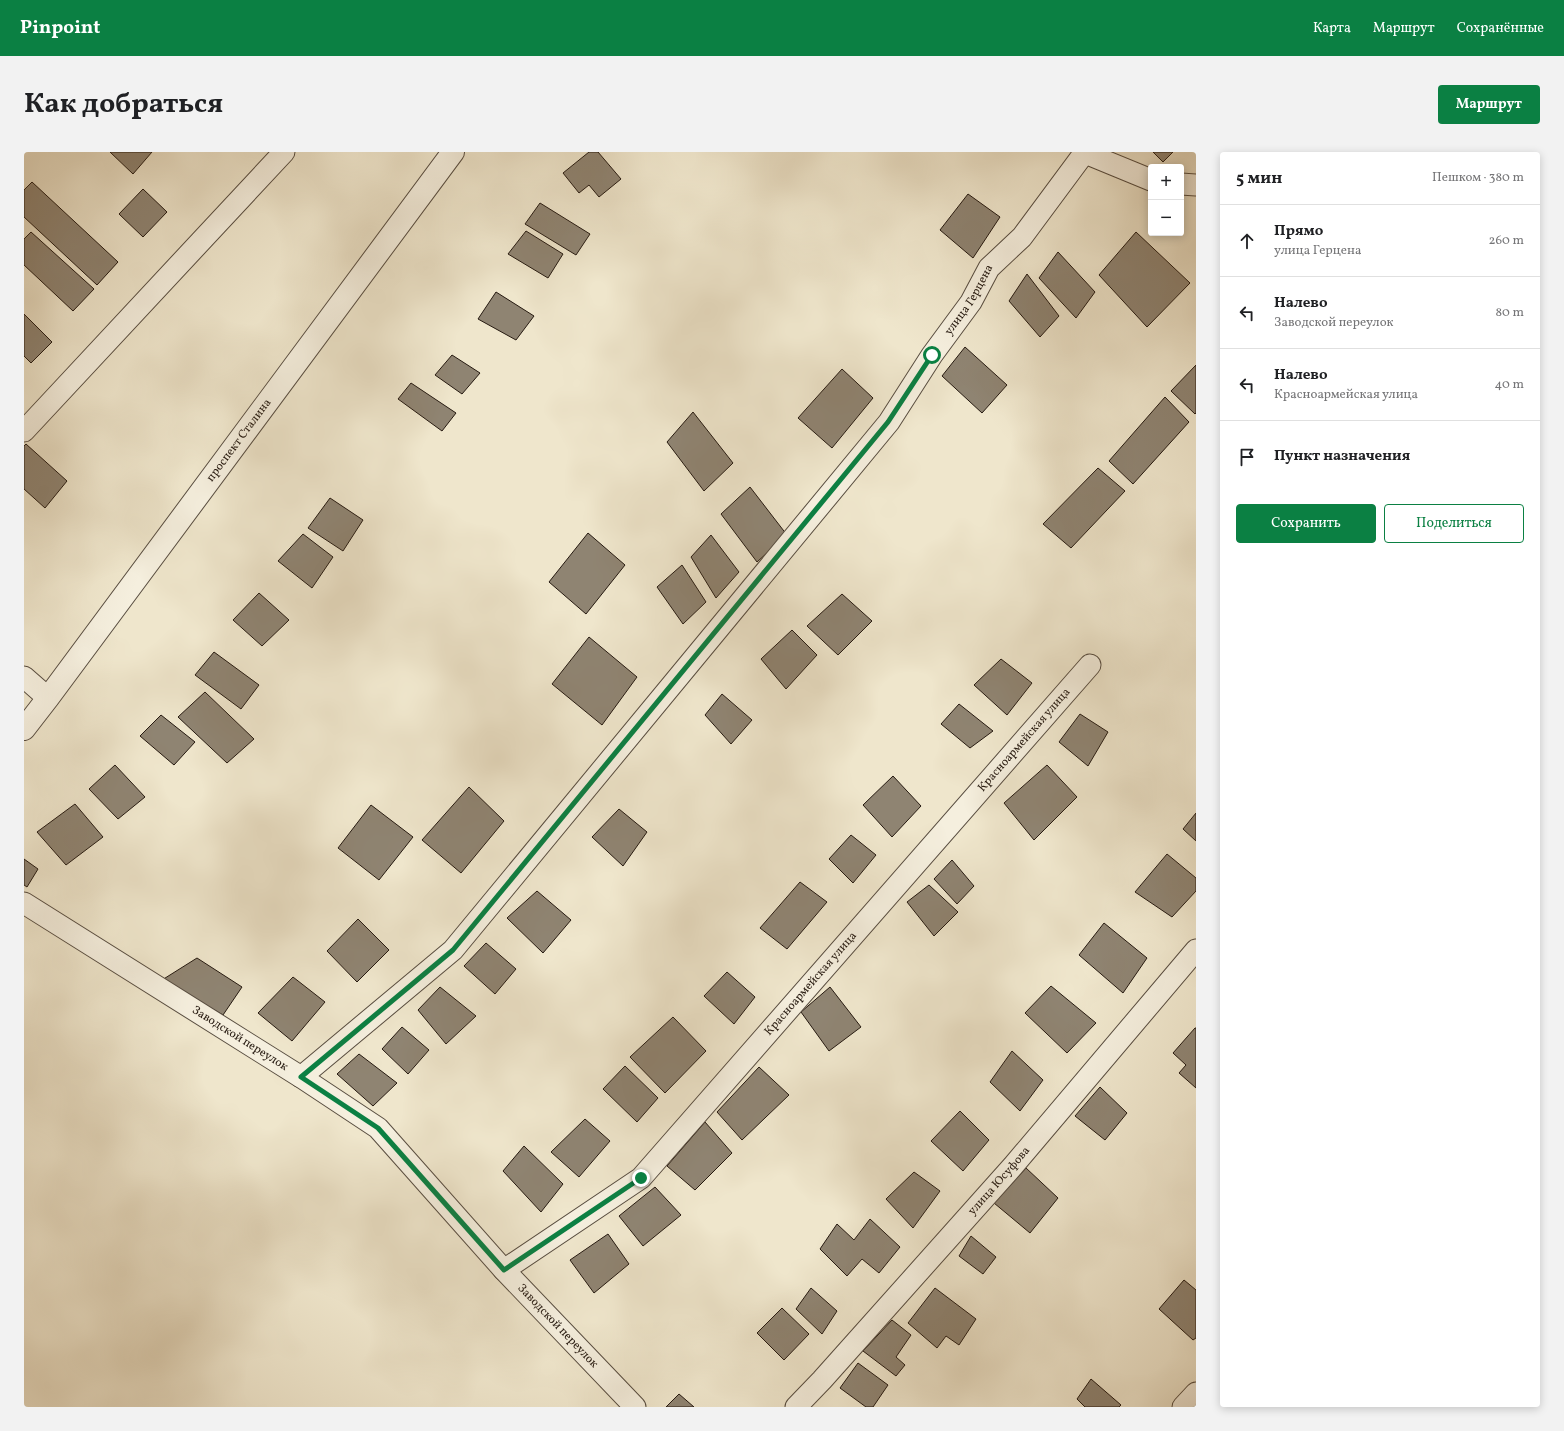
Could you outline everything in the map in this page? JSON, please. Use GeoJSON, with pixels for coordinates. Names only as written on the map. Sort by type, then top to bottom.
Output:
{"type":"FeatureCollection","features":[{"type":"Feature","properties":{"kind":"street"},"geometry":{"type":"LineString","coordinates":[[24,431],[284,152]]}},
{"type":"Feature","properties":{"kind":"street","name":"проспект Сталина"},"geometry":{"type":"LineString","coordinates":[[24,729],[453,152]]}},
{"type":"Feature","properties":{"kind":"street"},"geometry":{"type":"LineString","coordinates":[[1084,152],[1148,179]]}},
{"type":"Feature","properties":{"kind":"street","name":"улица Герцена"},"geometry":{"type":"LineString","coordinates":[[301,1077],[453,950],[888,422],[932,355],[971,302],[989,268],[1022,237],[1084,152]]}},
{"type":"Feature","properties":{"kind":"street"},"geometry":{"type":"LineString","coordinates":[[1184,184],[1196,185]]}},
{"type":"Feature","properties":{"kind":"street","name":"Красноармейская улица"},"geometry":{"type":"LineString","coordinates":[[504,1270],[641,1178],[1090,666]]}},
{"type":"Feature","properties":{"kind":"street"},"geometry":{"type":"LineString","coordinates":[[24,677],[48,698]]}},
{"type":"Feature","properties":{"kind":"street","name":"Заводской переулок"},"geometry":{"type":"LineString","coordinates":[[24,903],[301,1077],[378,1128],[504,1270],[635,1407]]}},
{"type":"Feature","properties":{"kind":"street","name":"улица Юсуфова"},"geometry":{"type":"LineString","coordinates":[[796,1407],[822,1380],[1013,1166],[1196,950]]}},
{"type":"Feature","properties":{"kind":"street"},"geometry":{"type":"LineString","coordinates":[[1183,1407],[1196,1393]]}},
{"type":"Feature","properties":{"kind":"building"},"geometry":{"type":"Polygon","coordinates":[[[110,152],[152,152],[133,174],[110,152]]]}},
{"type":"Feature","properties":{"kind":"building"},"geometry":{"type":"Polygon","coordinates":[[[589,152],[598,152],[621,179],[599,197],[589,185],[579,193],[563,173],[589,152]]]}},
{"type":"Feature","properties":{"kind":"building"},"geometry":{"type":"Polygon","coordinates":[[[1153,152],[1173,152],[1163,162],[1153,152]]]}},
{"type":"Feature","properties":{"kind":"building"},"geometry":{"type":"Polygon","coordinates":[[[32,182],[118,262],[97,285],[24,217],[24,190],[32,182]]]}},
{"type":"Feature","properties":{"kind":"building"},"geometry":{"type":"Polygon","coordinates":[[[143,189],[167,212],[143,237],[119,214],[143,189]]]}},
{"type":"Feature","properties":{"kind":"building"},"geometry":{"type":"Polygon","coordinates":[[[968,194],[1000,217],[973,258],[940,230],[968,194]]]}},
{"type":"Feature","properties":{"kind":"building"},"geometry":{"type":"Polygon","coordinates":[[[540,203],[590,234],[576,255],[525,224],[540,203]]]}},
{"type":"Feature","properties":{"kind":"building"},"geometry":{"type":"Polygon","coordinates":[[[526,231],[563,254],[548,278],[508,254],[526,231]]]}},
{"type":"Feature","properties":{"kind":"building"},"geometry":{"type":"Polygon","coordinates":[[[31,232],[94,289],[73,311],[24,265],[24,239],[31,232]]]}},
{"type":"Feature","properties":{"kind":"building"},"geometry":{"type":"Polygon","coordinates":[[[1136,232],[1190,283],[1147,327],[1099,275],[1136,232]]]}},
{"type":"Feature","properties":{"kind":"building"},"geometry":{"type":"Polygon","coordinates":[[[1058,252],[1095,292],[1076,318],[1039,278],[1058,252]]]}},
{"type":"Feature","properties":{"kind":"building"},"geometry":{"type":"Polygon","coordinates":[[[1027,274],[1059,316],[1040,337],[1009,301],[1027,274]]]}},
{"type":"Feature","properties":{"kind":"building"},"geometry":{"type":"Polygon","coordinates":[[[496,292],[534,316],[516,340],[478,319],[496,292]]]}},
{"type":"Feature","properties":{"kind":"building"},"geometry":{"type":"Polygon","coordinates":[[[24,314],[52,342],[31,363],[24,356],[24,314]]]}},
{"type":"Feature","properties":{"kind":"building"},"geometry":{"type":"Polygon","coordinates":[[[965,347],[1007,385],[982,413],[942,376],[965,347]]]}},
{"type":"Feature","properties":{"kind":"building"},"geometry":{"type":"Polygon","coordinates":[[[452,355],[480,373],[462,394],[435,375],[452,355]]]}},
{"type":"Feature","properties":{"kind":"building"},"geometry":{"type":"Polygon","coordinates":[[[1196,365],[1196,413],[1195,414],[1171,391],[1196,365]]]}},
{"type":"Feature","properties":{"kind":"building"},"geometry":{"type":"Polygon","coordinates":[[[842,369],[873,398],[832,448],[798,418],[842,369]]]}},
{"type":"Feature","properties":{"kind":"building"},"geometry":{"type":"Polygon","coordinates":[[[411,383],[456,413],[442,431],[398,399],[411,383]]]}},
{"type":"Feature","properties":{"kind":"building"},"geometry":{"type":"Polygon","coordinates":[[[1165,397],[1189,422],[1133,484],[1109,461],[1165,397]]]}},
{"type":"Feature","properties":{"kind":"building"},"geometry":{"type":"Polygon","coordinates":[[[693,412],[733,463],[704,491],[667,442],[693,412]]]}},
{"type":"Feature","properties":{"kind":"building"},"geometry":{"type":"Polygon","coordinates":[[[26,444],[67,481],[45,508],[24,489],[24,446],[26,444]]]}},
{"type":"Feature","properties":{"kind":"building"},"geometry":{"type":"Polygon","coordinates":[[[1098,468],[1125,491],[1071,548],[1043,524],[1098,468]]]}},
{"type":"Feature","properties":{"kind":"building"},"geometry":{"type":"Polygon","coordinates":[[[750,487],[787,535],[757,562],[721,514],[750,487]]]}},
{"type":"Feature","properties":{"kind":"building"},"geometry":{"type":"Polygon","coordinates":[[[330,498],[363,520],[343,551],[308,528],[330,498]]]}},
{"type":"Feature","properties":{"kind":"building"},"geometry":{"type":"Polygon","coordinates":[[[588,533],[625,565],[586,614],[549,582],[588,533]]]}},
{"type":"Feature","properties":{"kind":"building"},"geometry":{"type":"Polygon","coordinates":[[[303,534],[333,557],[312,588],[278,561],[303,534]]]}},
{"type":"Feature","properties":{"kind":"building"},"geometry":{"type":"Polygon","coordinates":[[[711,535],[739,572],[716,598],[691,557],[711,535]]]}},
{"type":"Feature","properties":{"kind":"building"},"geometry":{"type":"Polygon","coordinates":[[[682,565],[706,602],[683,624],[657,587],[682,565]]]}},
{"type":"Feature","properties":{"kind":"building"},"geometry":{"type":"Polygon","coordinates":[[[259,593],[289,620],[262,646],[233,620],[259,593]]]}},
{"type":"Feature","properties":{"kind":"building"},"geometry":{"type":"Polygon","coordinates":[[[842,594],[872,621],[838,655],[807,626],[842,594]]]}},
{"type":"Feature","properties":{"kind":"building"},"geometry":{"type":"Polygon","coordinates":[[[792,630],[817,655],[786,689],[761,659],[792,630]]]}},
{"type":"Feature","properties":{"kind":"building"},"geometry":{"type":"Polygon","coordinates":[[[589,637],[637,677],[602,725],[552,684],[589,637]]]}},
{"type":"Feature","properties":{"kind":"building"},"geometry":{"type":"Polygon","coordinates":[[[214,652],[259,685],[241,709],[195,675],[214,652]]]}},
{"type":"Feature","properties":{"kind":"building"},"geometry":{"type":"Polygon","coordinates":[[[1001,659],[1032,683],[1007,715],[974,685],[1001,659]]]}},
{"type":"Feature","properties":{"kind":"building"},"geometry":{"type":"Polygon","coordinates":[[[205,692],[254,739],[227,763],[178,717],[205,692]]]}},
{"type":"Feature","properties":{"kind":"building"},"geometry":{"type":"Polygon","coordinates":[[[722,694],[752,720],[731,744],[705,715],[722,694]]]}},
{"type":"Feature","properties":{"kind":"building"},"geometry":{"type":"Polygon","coordinates":[[[959,704],[993,731],[970,748],[941,724],[959,704]]]}},
{"type":"Feature","properties":{"kind":"building"},"geometry":{"type":"Polygon","coordinates":[[[1080,714],[1108,732],[1088,766],[1059,742],[1080,714]]]}},
{"type":"Feature","properties":{"kind":"building"},"geometry":{"type":"Polygon","coordinates":[[[161,715],[195,742],[174,765],[140,736],[161,715]]]}},
{"type":"Feature","properties":{"kind":"building"},"geometry":{"type":"Polygon","coordinates":[[[115,765],[145,797],[118,819],[89,789],[115,765]]]}},
{"type":"Feature","properties":{"kind":"building"},"geometry":{"type":"Polygon","coordinates":[[[1047,765],[1077,797],[1034,840],[1004,803],[1047,765]]]}},
{"type":"Feature","properties":{"kind":"building"},"geometry":{"type":"Polygon","coordinates":[[[893,776],[921,806],[892,837],[863,805],[893,776]]]}},
{"type":"Feature","properties":{"kind":"building"},"geometry":{"type":"Polygon","coordinates":[[[469,787],[504,821],[461,873],[422,840],[469,787]]]}},
{"type":"Feature","properties":{"kind":"building"},"geometry":{"type":"Polygon","coordinates":[[[75,804],[103,837],[66,865],[37,832],[75,804]]]}},
{"type":"Feature","properties":{"kind":"building"},"geometry":{"type":"Polygon","coordinates":[[[371,805],[413,837],[379,880],[338,848],[371,805]]]}},
{"type":"Feature","properties":{"kind":"building"},"geometry":{"type":"Polygon","coordinates":[[[619,809],[647,832],[623,866],[592,837],[619,809]]]}},
{"type":"Feature","properties":{"kind":"building"},"geometry":{"type":"Polygon","coordinates":[[[1196,813],[1196,841],[1183,829],[1196,813]]]}},
{"type":"Feature","properties":{"kind":"building"},"geometry":{"type":"Polygon","coordinates":[[[851,835],[876,855],[853,883],[829,859],[851,835]]]}},
{"type":"Feature","properties":{"kind":"building"},"geometry":{"type":"Polygon","coordinates":[[[1167,854],[1196,878],[1196,891],[1172,917],[1135,892],[1167,854]]]}},
{"type":"Feature","properties":{"kind":"building"},"geometry":{"type":"Polygon","coordinates":[[[24,859],[38,869],[27,887],[24,885],[24,859]]]}},
{"type":"Feature","properties":{"kind":"building"},"geometry":{"type":"Polygon","coordinates":[[[952,860],[974,886],[957,904],[934,879],[952,860]]]}},
{"type":"Feature","properties":{"kind":"building"},"geometry":{"type":"Polygon","coordinates":[[[800,882],[827,902],[787,949],[760,928],[800,882]]]}},
{"type":"Feature","properties":{"kind":"building"},"geometry":{"type":"Polygon","coordinates":[[[929,885],[958,912],[934,936],[907,902],[929,885]]]}},
{"type":"Feature","properties":{"kind":"building"},"geometry":{"type":"Polygon","coordinates":[[[537,891],[571,920],[543,953],[507,918],[537,891]]]}},
{"type":"Feature","properties":{"kind":"building"},"geometry":{"type":"Polygon","coordinates":[[[358,919],[389,950],[357,982],[327,951],[358,919]]]}},
{"type":"Feature","properties":{"kind":"building"},"geometry":{"type":"Polygon","coordinates":[[[1104,923],[1147,958],[1123,993],[1079,955],[1104,923]]]}},
{"type":"Feature","properties":{"kind":"building"},"geometry":{"type":"Polygon","coordinates":[[[486,943],[516,969],[495,994],[464,966],[486,943]]]}},
{"type":"Feature","properties":{"kind":"building"},"geometry":{"type":"Polygon","coordinates":[[[197,958],[242,987],[223,1015],[162,980],[197,958]]]}},
{"type":"Feature","properties":{"kind":"building"},"geometry":{"type":"Polygon","coordinates":[[[727,972],[755,997],[734,1024],[704,996],[727,972]]]}},
{"type":"Feature","properties":{"kind":"building"},"geometry":{"type":"Polygon","coordinates":[[[293,977],[325,1002],[292,1041],[258,1013],[293,977]]]}},
{"type":"Feature","properties":{"kind":"building"},"geometry":{"type":"Polygon","coordinates":[[[1051,986],[1096,1023],[1067,1053],[1025,1013],[1051,986]]]}},
{"type":"Feature","properties":{"kind":"building"},"geometry":{"type":"Polygon","coordinates":[[[440,987],[476,1016],[446,1044],[418,1010],[440,987]]]}},
{"type":"Feature","properties":{"kind":"building"},"geometry":{"type":"Polygon","coordinates":[[[830,987],[861,1027],[829,1051],[801,1012],[830,987]]]}},
{"type":"Feature","properties":{"kind":"building"},"geometry":{"type":"Polygon","coordinates":[[[673,1017],[706,1051],[665,1093],[630,1057],[673,1017]]]}},
{"type":"Feature","properties":{"kind":"building"},"geometry":{"type":"Polygon","coordinates":[[[402,1027],[429,1050],[408,1074],[382,1049],[402,1027]]]}},
{"type":"Feature","properties":{"kind":"building"},"geometry":{"type":"Polygon","coordinates":[[[1195,1028],[1196,1088],[1179,1073],[1186,1065],[1173,1053],[1195,1028]]]}},
{"type":"Feature","properties":{"kind":"building"},"geometry":{"type":"Polygon","coordinates":[[[1012,1051],[1043,1080],[1020,1111],[990,1082],[1012,1051]]]}},
{"type":"Feature","properties":{"kind":"building"},"geometry":{"type":"Polygon","coordinates":[[[359,1054],[397,1083],[373,1106],[337,1074],[359,1054]]]}},
{"type":"Feature","properties":{"kind":"building"},"geometry":{"type":"Polygon","coordinates":[[[625,1066],[658,1098],[637,1122],[603,1089],[625,1066]]]}},
{"type":"Feature","properties":{"kind":"building"},"geometry":{"type":"Polygon","coordinates":[[[759,1067],[789,1095],[742,1140],[717,1112],[759,1067]]]}},
{"type":"Feature","properties":{"kind":"building"},"geometry":{"type":"Polygon","coordinates":[[[1100,1087],[1127,1113],[1105,1140],[1075,1116],[1100,1087]]]}},
{"type":"Feature","properties":{"kind":"building"},"geometry":{"type":"Polygon","coordinates":[[[960,1111],[989,1140],[963,1171],[931,1141],[960,1111]]]}},
{"type":"Feature","properties":{"kind":"building"},"geometry":{"type":"Polygon","coordinates":[[[585,1119],[610,1141],[579,1177],[551,1152],[585,1119]]]}},
{"type":"Feature","properties":{"kind":"building"},"geometry":{"type":"Polygon","coordinates":[[[705,1122],[732,1153],[695,1190],[667,1166],[705,1122]]]}},
{"type":"Feature","properties":{"kind":"building"},"geometry":{"type":"Polygon","coordinates":[[[524,1146],[563,1184],[541,1212],[503,1171],[524,1146]]]}},
{"type":"Feature","properties":{"kind":"building"},"geometry":{"type":"Polygon","coordinates":[[[1026,1168],[1058,1198],[1030,1233],[994,1203],[1026,1168]]]}},
{"type":"Feature","properties":{"kind":"building"},"geometry":{"type":"Polygon","coordinates":[[[914,1172],[940,1191],[913,1228],[886,1199],[914,1172]]]}},
{"type":"Feature","properties":{"kind":"building"},"geometry":{"type":"Polygon","coordinates":[[[655,1187],[681,1215],[643,1246],[619,1216],[655,1187]]]}},
{"type":"Feature","properties":{"kind":"building"},"geometry":{"type":"Polygon","coordinates":[[[870,1219],[900,1247],[879,1273],[862,1259],[847,1276],[820,1249],[837,1224],[854,1240],[870,1219]]]}},
{"type":"Feature","properties":{"kind":"building"},"geometry":{"type":"Polygon","coordinates":[[[608,1234],[629,1264],[594,1293],[570,1260],[608,1234]]]}},
{"type":"Feature","properties":{"kind":"building"},"geometry":{"type":"Polygon","coordinates":[[[971,1236],[996,1257],[983,1274],[959,1256],[971,1236]]]}},
{"type":"Feature","properties":{"kind":"building"},"geometry":{"type":"Polygon","coordinates":[[[1184,1280],[1196,1290],[1196,1338],[1193,1340],[1159,1309],[1184,1280]]]}},
{"type":"Feature","properties":{"kind":"building"},"geometry":{"type":"Polygon","coordinates":[[[811,1288],[837,1311],[822,1334],[796,1309],[811,1288]]]}},
{"type":"Feature","properties":{"kind":"building"},"geometry":{"type":"Polygon","coordinates":[[[935,1288],[976,1319],[959,1345],[946,1336],[937,1348],[908,1323],[935,1288]]]}},
{"type":"Feature","properties":{"kind":"building"},"geometry":{"type":"Polygon","coordinates":[[[782,1308],[809,1334],[784,1360],[757,1333],[782,1308]]]}},
{"type":"Feature","properties":{"kind":"building"},"geometry":{"type":"Polygon","coordinates":[[[892,1320],[911,1335],[896,1357],[905,1365],[896,1376],[863,1351],[892,1320]]]}},
{"type":"Feature","properties":{"kind":"building"},"geometry":{"type":"Polygon","coordinates":[[[858,1363],[888,1385],[873,1407],[866,1407],[840,1388],[858,1363]]]}},
{"type":"Feature","properties":{"kind":"building"},"geometry":{"type":"Polygon","coordinates":[[[1091,1379],[1121,1405],[1119,1407],[1085,1407],[1077,1399],[1091,1379]]]}},
{"type":"Feature","properties":{"kind":"building"},"geometry":{"type":"Polygon","coordinates":[[[679,1394],[694,1407],[666,1407],[679,1394]]]}},
{"type":"Feature","properties":{"kind":"route"},"geometry":{"type":"LineString","coordinates":[[641,1178],[504,1270],[378,1128],[301,1077],[453,950],[888,422],[932,355]]}}]}
